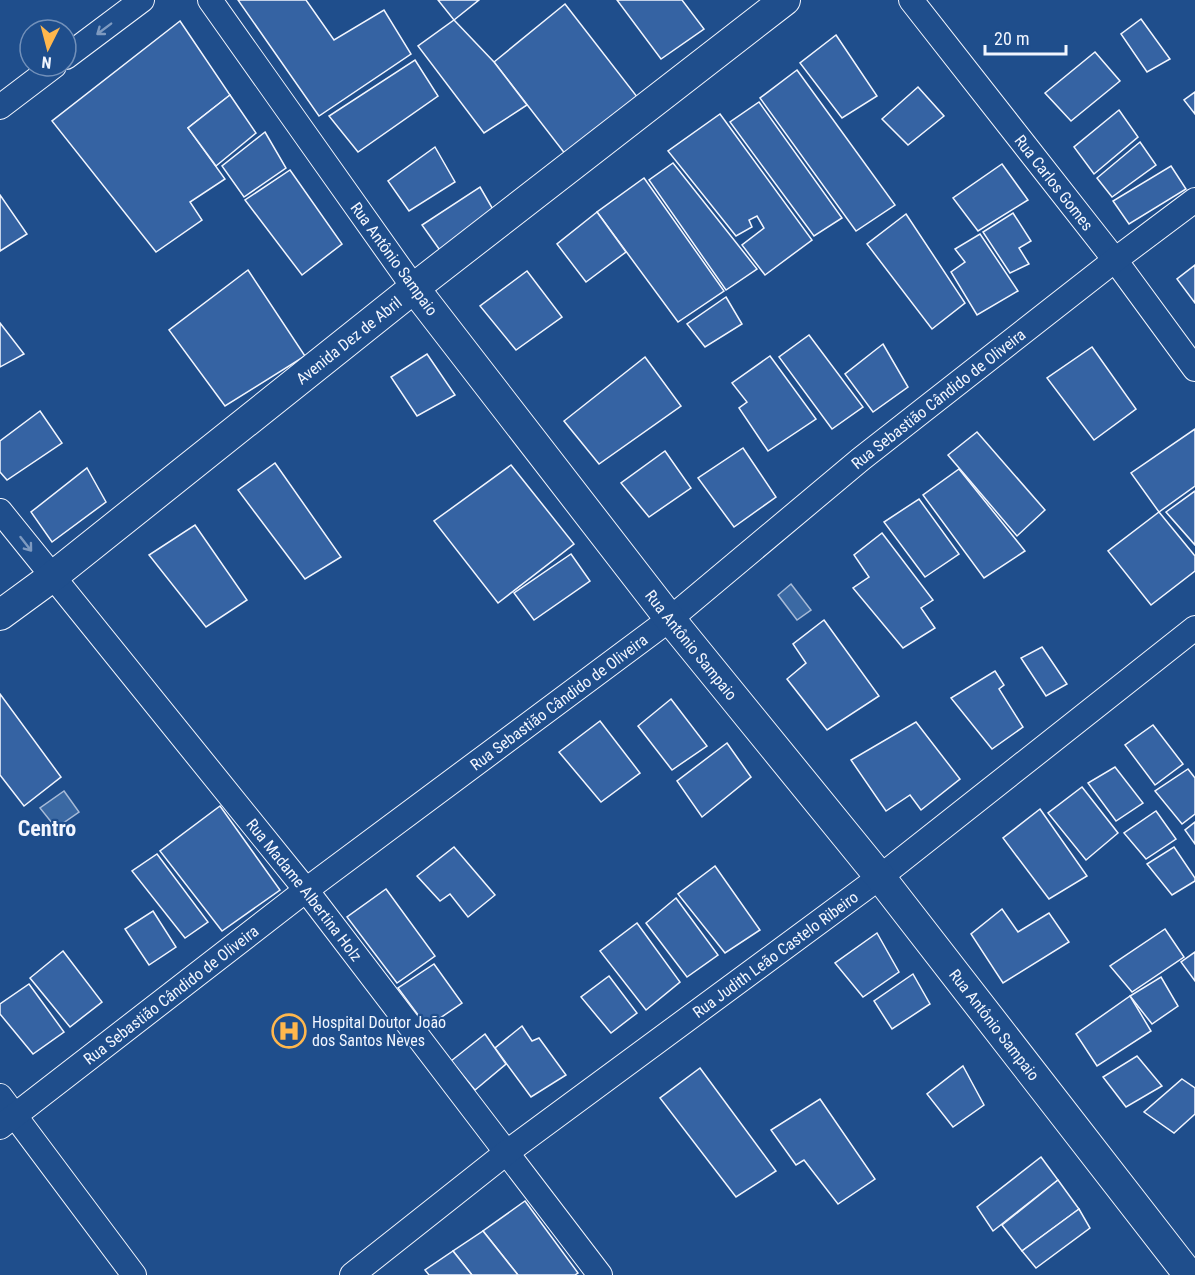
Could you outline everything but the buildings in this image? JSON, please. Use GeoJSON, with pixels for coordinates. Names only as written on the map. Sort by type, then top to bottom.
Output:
{"type":"FeatureCollection","features":[{"type":"Feature","properties":{"kind":"street"},"geometry":{"type":"LineString","coordinates":[[78,48],[142,0]]}},
{"type":"Feature","properties":{"kind":"street","name":"Rua Antônio Sampaio"},"geometry":{"type":"LineString","coordinates":[[210,0],[414,288],[670,619],[880,877],[1189,1275]]}},
{"type":"Feature","properties":{"kind":"street","name":"Avenida Dez de Abril"},"geometry":{"type":"LineString","coordinates":[[0,615],[52,577],[414,288],[785,0]]}},
{"type":"Feature","properties":{"kind":"street","name":"Rua Carlos Gomes"},"geometry":{"type":"LineString","coordinates":[[911,0],[1115,260],[1195,369]]}},
{"type":"Feature","properties":{"kind":"street"},"geometry":{"type":"LineString","coordinates":[[0,106],[38,78]]}},
{"type":"Feature","properties":{"kind":"street","name":"Rua Sebastião Cândido de Oliveira"},"geometry":{"type":"LineString","coordinates":[[7,1121],[306,890],[670,619],[861,459],[1195,200]]}},
{"type":"Feature","properties":{"kind":"street","name":"Rua Madame Albertina Holz"},"geometry":{"type":"LineString","coordinates":[[0,511],[306,890],[600,1275]]}},
{"type":"Feature","properties":{"kind":"street","name":"Rua Judith Leão Castelo Ribeiro"},"geometry":{"type":"LineString","coordinates":[[352,1275],[506,1154],[880,877],[1195,628]]}},
{"type":"Feature","properties":{"kind":"street"},"geometry":{"type":"LineString","coordinates":[[0,1096],[7,1121],[134,1275]]}},
{"type":"Feature","properties":{"kind":"water"},"geometry":{"type":"Polygon","coordinates":[[[791,584],[811,610],[797,620],[778,595],[791,584]]]}},
{"type":"Feature","properties":{"kind":"water"},"geometry":{"type":"Polygon","coordinates":[[[64,791],[79,812],[56,828],[40,808],[64,791]]]}},
{"type":"Feature","properties":{"kind":"place","name":"Hospital Doutor João dos Santos Neves"},"geometry":{"type":"Point","coordinates":[289,1031]}},
{"type":"Feature","properties":{"kind":"district","name":"Centro"},"geometry":{"type":"Point","coordinates":[47,828]}}]}
